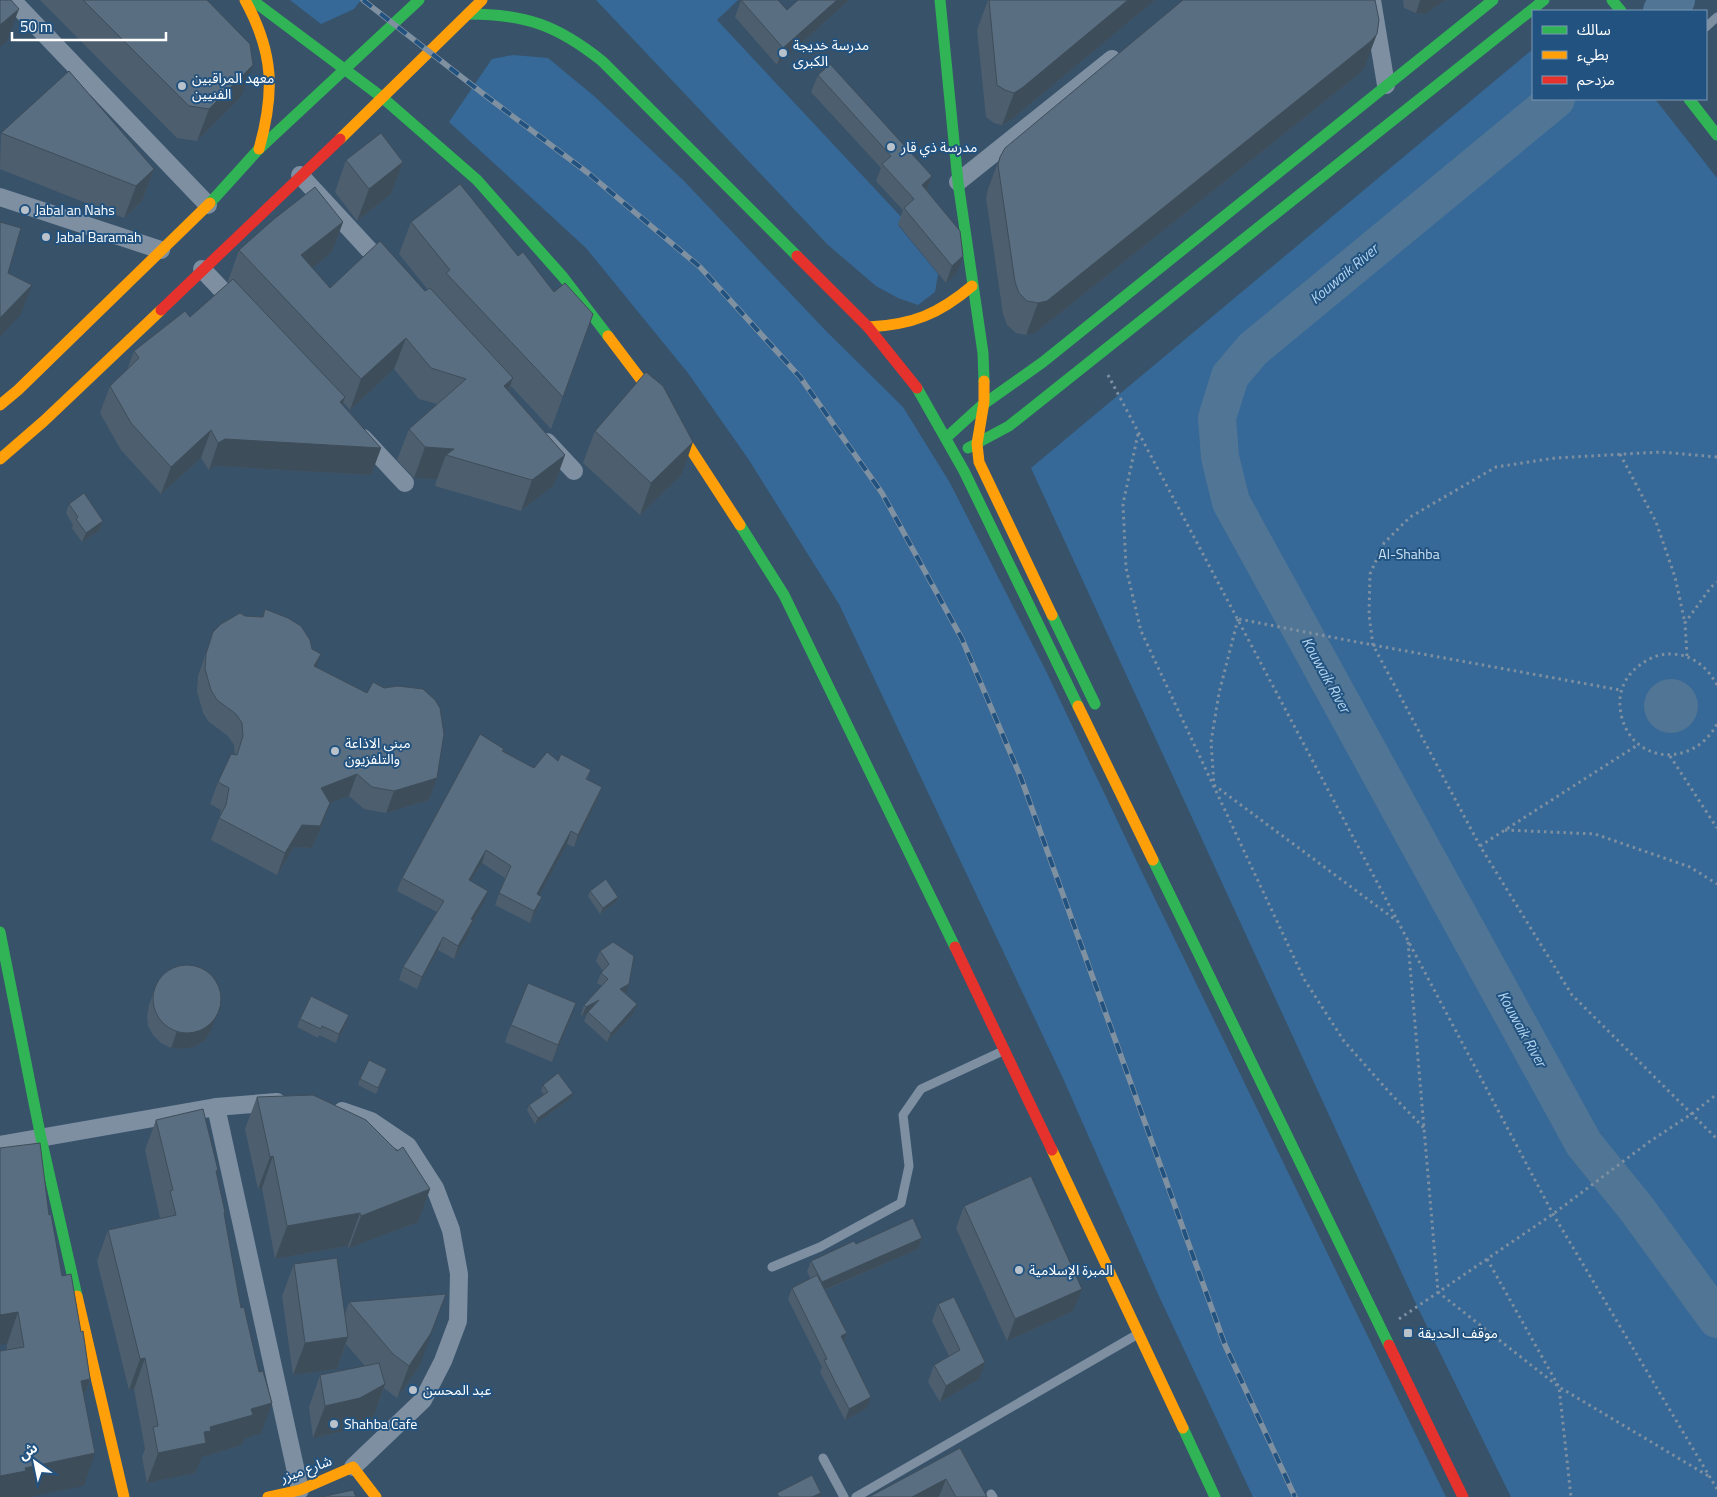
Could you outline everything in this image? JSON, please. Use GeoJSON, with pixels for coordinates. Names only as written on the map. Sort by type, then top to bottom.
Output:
{"type":"FeatureCollection","features":[{"type":"Feature","properties":{"kind":"main road"},"geometry":{"type":"LineString","coordinates":[[245,0],[262,32],[271,80],[270,104],[266,127],[258,150]]}},
{"type":"Feature","properties":{"kind":"main road"},"geometry":{"type":"LineString","coordinates":[[252,0],[383,98],[477,180],[564,277],[673,422],[724,500],[784,595],[1005,1050],[1215,1497]]}},
{"type":"Feature","properties":{"kind":"main road"},"geometry":{"type":"LineString","coordinates":[[1,403],[18,390],[208,205],[258,150],[419,0]]}},
{"type":"Feature","properties":{"kind":"main road"},"geometry":{"type":"LineString","coordinates":[[0,459],[44,421],[300,175],[383,98],[482,0]]}},
{"type":"Feature","properties":{"kind":"main road"},"geometry":{"type":"LineString","coordinates":[[947,437],[984,402],[1024,375],[1493,0]]}},
{"type":"Feature","properties":{"kind":"main road"},"geometry":{"type":"LineString","coordinates":[[955,453],[977,444],[1008,426],[1544,0]]}},
{"type":"Feature","properties":{"kind":"main road"},"geometry":{"type":"LineString","coordinates":[[1612,0],[1620,10]]}},
{"type":"Feature","properties":{"kind":"main road"},"geometry":{"type":"LineString","coordinates":[[944,3],[958,182],[982,353],[984,402],[977,444],[979,462],[1101,716]]}},
{"type":"Feature","properties":{"kind":"main road"},"geometry":{"type":"LineString","coordinates":[[468,14],[500,14],[540,22],[562,32],[583,45],[602,61],[868,326],[923,396],[955,453],[1462,1497]]}},
{"type":"Feature","properties":{"kind":"main road"},"geometry":{"type":"LineString","coordinates":[[1690,100],[1717,135]]}},
{"type":"Feature","properties":{"kind":"main road"},"geometry":{"type":"LineString","coordinates":[[868,326],[891,326],[914,322],[935,314],[972,286]]}},
{"type":"Feature","properties":{"kind":"main road"},"geometry":{"type":"LineString","coordinates":[[982,353],[996,368]]}},
{"type":"Feature","properties":{"kind":"main road"},"geometry":{"type":"LineString","coordinates":[[1010,374],[1024,375]]}},
{"type":"Feature","properties":{"kind":"main road"},"geometry":{"type":"LineString","coordinates":[[0,932],[40,1138],[124,1497]]}},
{"type":"Feature","properties":{"kind":"main road"},"geometry":{"type":"LineString","coordinates":[[354,1467],[376,1497]]}},
{"type":"Feature","properties":{"kind":"main road","name":"شارع ميزر"},"geometry":{"type":"LineString","coordinates":[[268,1497],[300,1490],[354,1467]]}},
{"type":"Feature","properties":{"kind":"street"},"geometry":{"type":"LineString","coordinates":[[12,0],[208,205]]}},
{"type":"Feature","properties":{"kind":"street"},"geometry":{"type":"LineString","coordinates":[[1372,0],[1386,85]]}},
{"type":"Feature","properties":{"kind":"street"},"geometry":{"type":"LineString","coordinates":[[958,182],[1126,49]]}},
{"type":"Feature","properties":{"kind":"street"},"geometry":{"type":"LineString","coordinates":[[300,175],[394,276]]}},
{"type":"Feature","properties":{"kind":"street"},"geometry":{"type":"LineString","coordinates":[[0,197],[161,250]]}},
{"type":"Feature","properties":{"kind":"street"},"geometry":{"type":"LineString","coordinates":[[202,269],[250,319]]}},
{"type":"Feature","properties":{"kind":"street"},"geometry":{"type":"LineString","coordinates":[[351,426],[405,484]]}},
{"type":"Feature","properties":{"kind":"street"},"geometry":{"type":"LineString","coordinates":[[534,428],[574,471]]}},
{"type":"Feature","properties":{"kind":"street"},"geometry":{"type":"LineString","coordinates":[[0,1145],[216,1107],[284,1101],[294,1102]]}},
{"type":"Feature","properties":{"kind":"street"},"geometry":{"type":"LineString","coordinates":[[322,1106],[331,1107],[371,1121],[408,1146],[435,1188],[450,1230],[459,1274],[458,1321],[443,1361],[423,1400],[354,1467]]}},
{"type":"Feature","properties":{"kind":"street"},"geometry":{"type":"LineString","coordinates":[[216,1107],[300,1490]]}},
{"type":"Feature","properties":{"kind":"lane"},"geometry":{"type":"LineString","coordinates":[[1707,26],[1717,18]]}},
{"type":"Feature","properties":{"kind":"lane"},"geometry":{"type":"LineString","coordinates":[[772,1268],[820,1247],[901,1203],[909,1166],[903,1115],[922,1089],[1005,1050]]}},
{"type":"Feature","properties":{"kind":"lane"},"geometry":{"type":"LineString","coordinates":[[856,1497],[1138,1334]]}},
{"type":"Feature","properties":{"kind":"lane"},"geometry":{"type":"LineString","coordinates":[[823,1458],[844,1497]]}},
{"type":"Feature","properties":{"kind":"path"},"geometry":{"type":"LineString","coordinates":[[1097,355],[1553,1214],[1717,1489]]}},
{"type":"Feature","properties":{"kind":"path"},"geometry":{"type":"LineString","coordinates":[[1138,433],[1124,504],[1126,568],[1141,632],[1214,784],[1304,980],[1344,1041],[1424,1128]]}},
{"type":"Feature","properties":{"kind":"path"},"geometry":{"type":"LineString","coordinates":[[1717,457],[1661,452],[1555,458],[1496,467],[1410,516],[1384,544],[1370,574],[1369,615],[1372,644],[1480,846],[1572,995],[1717,1139]]}},
{"type":"Feature","properties":{"kind":"path"},"geometry":{"type":"LineString","coordinates":[[1620,454],[1656,522],[1675,577],[1685,623],[1687,656]]}},
{"type":"Feature","properties":{"kind":"path"},"geometry":{"type":"LineString","coordinates":[[1685,623],[1711,587],[1717,582]]}},
{"type":"Feature","properties":{"kind":"path"},"geometry":{"type":"LineString","coordinates":[[1238,619],[1620,690]]}},
{"type":"Feature","properties":{"kind":"path"},"geometry":{"type":"LineString","coordinates":[[1238,619],[1219,693],[1211,742],[1214,784],[1399,922]]}},
{"type":"Feature","properties":{"kind":"path"},"geometry":{"type":"LineString","coordinates":[[1717,685],[1712,675],[1701,664],[1687,656],[1672,654],[1657,656],[1643,662],[1632,672],[1620,690],[1621,717],[1628,732],[1639,744],[1653,752],[1669,755],[1685,753],[1700,746],[1711,735],[1717,724]]}},
{"type":"Feature","properties":{"kind":"path"},"geometry":{"type":"LineString","coordinates":[[1480,846],[1639,744]]}},
{"type":"Feature","properties":{"kind":"path"},"geometry":{"type":"LineString","coordinates":[[1669,755],[1717,828]]}},
{"type":"Feature","properties":{"kind":"path"},"geometry":{"type":"LineString","coordinates":[[1505,830],[1595,834],[1690,867],[1717,884]]}},
{"type":"Feature","properties":{"kind":"path"},"geometry":{"type":"LineString","coordinates":[[1408,940],[1438,1292],[1559,1387],[1710,1478]]}},
{"type":"Feature","properties":{"kind":"path"},"geometry":{"type":"LineString","coordinates":[[1393,1323],[1553,1214],[1717,1094]]}},
{"type":"Feature","properties":{"kind":"path"},"geometry":{"type":"LineString","coordinates":[[1487,1259],[1559,1387],[1571,1497]]}},
{"type":"Feature","properties":{"kind":"green space"},"geometry":{"type":"Polygon","coordinates":[[[290,0],[361,0],[354,9],[321,24],[290,0]]]}},
{"type":"Feature","properties":{"kind":"green space"},"geometry":{"type":"Polygon","coordinates":[[[596,0],[738,0],[717,20],[904,220],[898,225],[938,274],[935,292],[918,305],[898,298],[876,286],[827,244],[596,0]]]}},
{"type":"Feature","properties":{"kind":"green space","name":"Al-Shahba"},"geometry":{"type":"Polygon","coordinates":[[[1532,50],[1532,100],[1656,100],[1717,178],[1717,1497],[1511,1497],[1417,1306],[1031,468],[1532,50]]]}},
{"type":"Feature","properties":{"kind":"green space"},"geometry":{"type":"Polygon","coordinates":[[[513,55],[548,58],[594,96],[684,181],[826,331],[903,407],[950,483],[1046,671],[1446,1497],[1253,1497],[1158,1294],[1062,1076],[839,604],[749,460],[688,373],[586,248],[449,122],[492,59],[513,55]]]}},
{"type":"Feature","properties":{"kind":"shaded area"},"geometry":{"type":"Polygon","coordinates":[[[1666,679],[1676,679],[1686,683],[1694,691],[1698,706],[1694,721],[1686,729],[1676,733],[1666,733],[1656,729],[1648,721],[1644,711],[1644,701],[1648,691],[1656,683],[1666,679]]]}},
{"type":"Feature","properties":{"kind":"building"},"geometry":{"type":"Polygon","coordinates":[[[0,0],[11,0],[19,9],[0,25],[0,0]]]}},
{"type":"Feature","properties":{"kind":"building"},"geometry":{"type":"Polygon","coordinates":[[[83,0],[207,0],[250,44],[253,65],[209,109],[189,106],[83,0]]]}},
{"type":"Feature","properties":{"kind":"building"},"geometry":{"type":"Polygon","coordinates":[[[741,0],[778,0],[787,10],[798,0],[837,0],[783,48],[741,0]]]}},
{"type":"Feature","properties":{"kind":"building"},"geometry":{"type":"Polygon","coordinates":[[[989,0],[1128,0],[1014,93],[997,85],[989,0]]]}},
{"type":"Feature","properties":{"kind":"building"},"geometry":{"type":"Polygon","coordinates":[[[1183,0],[1375,0],[1379,20],[1377,34],[1371,41],[1047,301],[1038,303],[1027,301],[1019,293],[1015,282],[998,165],[1000,157],[1005,148],[1183,0]]]}},
{"type":"Feature","properties":{"kind":"building"},"geometry":{"type":"Polygon","coordinates":[[[830,64],[932,176],[922,185],[960,231],[963,256],[952,266],[904,208],[914,199],[882,164],[891,156],[818,75],[830,64]]]}},
{"type":"Feature","properties":{"kind":"building"},"geometry":{"type":"Polygon","coordinates":[[[69,71],[154,169],[136,186],[1,133],[69,71]]]}},
{"type":"Feature","properties":{"kind":"building"},"geometry":{"type":"Polygon","coordinates":[[[381,133],[403,162],[369,189],[346,160],[381,133]]]}},
{"type":"Feature","properties":{"kind":"building"},"geometry":{"type":"Polygon","coordinates":[[[460,184],[518,256],[523,252],[554,292],[565,283],[593,314],[563,397],[446,273],[450,270],[411,222],[460,184]]]}},
{"type":"Feature","properties":{"kind":"building"},"geometry":{"type":"Polygon","coordinates":[[[315,187],[343,222],[301,255],[330,288],[380,241],[425,291],[430,288],[513,378],[504,386],[565,455],[532,480],[446,455],[454,449],[425,447],[409,429],[466,379],[431,368],[406,338],[361,379],[239,250],[274,219],[315,187]]]}},
{"type":"Feature","properties":{"kind":"building"},"geometry":{"type":"Polygon","coordinates":[[[0,222],[21,228],[8,273],[32,285],[0,318],[0,222]]]}},
{"type":"Feature","properties":{"kind":"building"},"geometry":{"type":"Polygon","coordinates":[[[233,279],[345,397],[340,402],[381,448],[225,439],[218,443],[211,430],[171,467],[131,423],[110,386],[139,358],[134,351],[185,311],[190,317],[233,279]]]}},
{"type":"Feature","properties":{"kind":"building"},"geometry":{"type":"Polygon","coordinates":[[[646,372],[663,386],[693,442],[651,483],[595,431],[646,372]]]}},
{"type":"Feature","properties":{"kind":"building"},"geometry":{"type":"Polygon","coordinates":[[[84,493],[103,521],[86,533],[76,519],[78,517],[69,504],[84,493]]]}},
{"type":"Feature","properties":{"kind":"building","name":"مبنى الاذاعة والتلفزيون"},"geometry":{"type":"Polygon","coordinates":[[[265,609],[288,618],[301,626],[310,640],[312,649],[321,654],[314,666],[367,693],[373,682],[384,688],[398,686],[423,689],[435,700],[440,708],[444,734],[437,778],[394,791],[372,787],[357,774],[321,788],[330,803],[320,826],[302,825],[285,853],[219,818],[226,805],[229,788],[218,782],[231,754],[237,755],[243,736],[242,723],[236,714],[217,700],[211,690],[205,669],[206,654],[213,632],[221,624],[240,613],[245,616],[263,617],[265,609]]]}},
{"type":"Feature","properties":{"kind":"building"},"geometry":{"type":"Polygon","coordinates":[[[480,734],[504,749],[502,751],[534,768],[547,752],[558,761],[561,754],[591,770],[586,779],[602,787],[578,835],[571,831],[537,894],[542,897],[534,911],[499,893],[511,866],[486,850],[469,880],[488,891],[471,919],[473,920],[458,946],[443,937],[422,977],[403,967],[444,901],[402,878],[480,734]]]}},
{"type":"Feature","properties":{"kind":"building"},"geometry":{"type":"Polygon","coordinates":[[[606,879],[618,897],[603,908],[590,891],[606,879]]]}},
{"type":"Feature","properties":{"kind":"building"},"geometry":{"type":"Polygon","coordinates":[[[613,942],[634,956],[629,984],[620,989],[637,1004],[611,1033],[588,1012],[599,1000],[586,1007],[584,1005],[608,979],[601,973],[609,964],[600,951],[613,942]]]}},
{"type":"Feature","properties":{"kind":"building"},"geometry":{"type":"Polygon","coordinates":[[[187,965],[200,968],[211,975],[218,986],[221,999],[218,1012],[211,1023],[200,1030],[187,1033],[174,1030],[163,1023],[156,1012],[153,999],[156,986],[163,975],[174,968],[187,965]]]}},
{"type":"Feature","properties":{"kind":"building"},"geometry":{"type":"Polygon","coordinates":[[[528,983],[576,1003],[558,1045],[511,1025],[528,983]]]}},
{"type":"Feature","properties":{"kind":"building"},"geometry":{"type":"Polygon","coordinates":[[[311,996],[349,1015],[339,1034],[322,1026],[321,1029],[300,1019],[311,996]]]}},
{"type":"Feature","properties":{"kind":"building"},"geometry":{"type":"Polygon","coordinates":[[[369,1060],[387,1069],[378,1088],[360,1079],[369,1060]]]}},
{"type":"Feature","properties":{"kind":"building"},"geometry":{"type":"Polygon","coordinates":[[[558,1073],[573,1093],[538,1118],[529,1105],[548,1092],[543,1085],[558,1073]]]}},
{"type":"Feature","properties":{"kind":"building"},"geometry":{"type":"Polygon","coordinates":[[[313,1095],[366,1120],[397,1151],[403,1147],[430,1189],[361,1216],[360,1213],[287,1226],[273,1156],[270,1157],[257,1097],[313,1095]]]}},
{"type":"Feature","properties":{"kind":"building"},"geometry":{"type":"Polygon","coordinates":[[[203,1109],[218,1170],[216,1171],[241,1308],[244,1307],[259,1372],[263,1371],[272,1403],[251,1409],[253,1415],[210,1427],[211,1431],[204,1432],[206,1443],[158,1453],[153,1427],[158,1426],[145,1358],[140,1359],[108,1230],[176,1215],[170,1191],[173,1190],[156,1120],[203,1109]]]}},
{"type":"Feature","properties":{"kind":"building"},"geometry":{"type":"Polygon","coordinates":[[[40,1143],[49,1215],[51,1214],[62,1276],[71,1274],[81,1332],[83,1331],[90,1379],[81,1381],[95,1453],[25,1468],[26,1471],[0,1476],[0,1351],[24,1347],[18,1312],[0,1315],[0,1148],[40,1143]]]}},
{"type":"Feature","properties":{"kind":"building"},"geometry":{"type":"Polygon","coordinates":[[[1031,1176],[1082,1289],[1015,1319],[964,1206],[1031,1176]]]}},
{"type":"Feature","properties":{"kind":"building"},"geometry":{"type":"Polygon","coordinates":[[[913,1218],[922,1238],[822,1282],[811,1261],[854,1241],[856,1244],[913,1218]]]}},
{"type":"Feature","properties":{"kind":"building"},"geometry":{"type":"Polygon","coordinates":[[[337,1258],[348,1337],[305,1343],[294,1264],[337,1258]]]}},
{"type":"Feature","properties":{"kind":"building"},"geometry":{"type":"Polygon","coordinates":[[[817,1275],[847,1333],[841,1336],[871,1397],[849,1409],[824,1360],[827,1359],[792,1288],[817,1275]]]}},
{"type":"Feature","properties":{"kind":"building"},"geometry":{"type":"Polygon","coordinates":[[[446,1294],[431,1333],[409,1366],[393,1354],[349,1302],[446,1294]]]}},
{"type":"Feature","properties":{"kind":"building"},"geometry":{"type":"Polygon","coordinates":[[[954,1297],[985,1362],[946,1386],[934,1365],[960,1350],[938,1304],[954,1297]]]}},
{"type":"Feature","properties":{"kind":"building"},"geometry":{"type":"Polygon","coordinates":[[[379,1363],[385,1384],[360,1398],[325,1406],[320,1375],[379,1363]]]}},
{"type":"Feature","properties":{"kind":"building"},"geometry":{"type":"Polygon","coordinates":[[[960,1448],[987,1497],[956,1497],[946,1479],[912,1497],[869,1497],[960,1448]]]}},
{"type":"Feature","properties":{"kind":"building"},"geometry":{"type":"Polygon","coordinates":[[[812,1475],[821,1493],[812,1497],[779,1497],[777,1493],[812,1475]]]}},
{"type":"Feature","properties":{"kind":"building"},"geometry":{"type":"Polygon","coordinates":[[[353,1490],[356,1497],[321,1497],[353,1490]]]}},
{"type":"Feature","properties":{"kind":"waterway","name":"Kouwaik River"},"geometry":{"type":"LineString","coordinates":[[1663,10],[1676,0]]}},
{"type":"Feature","properties":{"kind":"waterway","name":"Kouwaik River"},"geometry":{"type":"LineString","coordinates":[[1555,100],[1253,349],[1230,376],[1217,418],[1220,457],[1231,502],[1584,1144],[1636,1208],[1717,1319]]}},
{"type":"Feature","properties":{"kind":"railway"},"geometry":{"type":"LineString","coordinates":[[363,0],[588,173],[700,267],[800,377],[882,493],[962,639],[1021,778],[1225,1345],[1295,1497]]}},
{"type":"Feature","properties":{"kind":"traffic: fast"},"geometry":{"type":"LineString","coordinates":[[252,0],[383,98],[477,180],[563,277],[608,336]]}},
{"type":"Feature","properties":{"kind":"traffic: fast"},"geometry":{"type":"LineString","coordinates":[[210,203],[258,150],[419,0]]}},
{"type":"Feature","properties":{"kind":"traffic: fast"},"geometry":{"type":"LineString","coordinates":[[940,0],[958,182],[983,353],[984,381]]}},
{"type":"Feature","properties":{"kind":"traffic: fast"},"geometry":{"type":"LineString","coordinates":[[947,437],[981,406],[1043,362],[1493,0]]}},
{"type":"Feature","properties":{"kind":"traffic: fast"},"geometry":{"type":"LineString","coordinates":[[968,448],[1009,426],[1544,0]]}},
{"type":"Feature","properties":{"kind":"traffic: fast"},"geometry":{"type":"LineString","coordinates":[[1612,0],[1620,10]]}},
{"type":"Feature","properties":{"kind":"traffic: fast"},"geometry":{"type":"LineString","coordinates":[[468,14],[524,19],[555,30],[586,49],[602,61],[797,256]]}},
{"type":"Feature","properties":{"kind":"traffic: fast"},"geometry":{"type":"LineString","coordinates":[[1690,100],[1717,135]]}},
{"type":"Feature","properties":{"kind":"traffic: fast"},"geometry":{"type":"LineString","coordinates":[[917,388],[964,471],[1078,706]]}},
{"type":"Feature","properties":{"kind":"traffic: fast"},"geometry":{"type":"LineString","coordinates":[[740,525],[784,595],[955,947]]}},
{"type":"Feature","properties":{"kind":"traffic: fast"},"geometry":{"type":"LineString","coordinates":[[1052,615],[1095,704]]}},
{"type":"Feature","properties":{"kind":"traffic: fast"},"geometry":{"type":"LineString","coordinates":[[1153,860],[1389,1345]]}},
{"type":"Feature","properties":{"kind":"traffic: fast"},"geometry":{"type":"LineString","coordinates":[[0,932],[41,1138],[77,1296]]}},
{"type":"Feature","properties":{"kind":"traffic: fast"},"geometry":{"type":"LineString","coordinates":[[1183,1428],[1215,1497]]}},
{"type":"Feature","properties":{"kind":"traffic: slow"},"geometry":{"type":"LineString","coordinates":[[245,0],[262,38],[269,73],[268,109],[259,149]]}},
{"type":"Feature","properties":{"kind":"traffic: slow"},"geometry":{"type":"LineString","coordinates":[[340,139],[482,0]]}},
{"type":"Feature","properties":{"kind":"traffic: slow"},"geometry":{"type":"LineString","coordinates":[[0,405],[18,390],[210,203]]}},
{"type":"Feature","properties":{"kind":"traffic: slow"},"geometry":{"type":"LineString","coordinates":[[868,327],[912,321],[936,311],[972,286]]}},
{"type":"Feature","properties":{"kind":"traffic: slow"},"geometry":{"type":"LineString","coordinates":[[0,459],[44,421],[161,310]]}},
{"type":"Feature","properties":{"kind":"traffic: slow"},"geometry":{"type":"LineString","coordinates":[[608,336],[673,422],[740,525]]}},
{"type":"Feature","properties":{"kind":"traffic: slow"},"geometry":{"type":"LineString","coordinates":[[984,381],[984,402],[977,444],[979,462],[1052,615]]}},
{"type":"Feature","properties":{"kind":"traffic: slow"},"geometry":{"type":"LineString","coordinates":[[1078,706],[1153,860]]}},
{"type":"Feature","properties":{"kind":"traffic: slow"},"geometry":{"type":"LineString","coordinates":[[1052,1150],[1183,1428]]}},
{"type":"Feature","properties":{"kind":"traffic: slow"},"geometry":{"type":"LineString","coordinates":[[77,1296],[124,1497]]}},
{"type":"Feature","properties":{"kind":"traffic: slow"},"geometry":{"type":"LineString","coordinates":[[268,1497],[300,1490],[353,1467],[376,1497]]}},
{"type":"Feature","properties":{"kind":"traffic: jam"},"geometry":{"type":"LineString","coordinates":[[161,310],[340,139]]}},
{"type":"Feature","properties":{"kind":"traffic: jam"},"geometry":{"type":"LineString","coordinates":[[797,256],[868,327],[917,388]]}},
{"type":"Feature","properties":{"kind":"traffic: jam"},"geometry":{"type":"LineString","coordinates":[[955,947],[1052,1150]]}},
{"type":"Feature","properties":{"kind":"traffic: jam"},"geometry":{"type":"LineString","coordinates":[[1389,1345],[1463,1497]]}},
{"type":"Feature","properties":{"kind":"place","name":"مدرسة خديجة الكبرى"},"geometry":{"type":"Point","coordinates":[783,53]}},
{"type":"Feature","properties":{"kind":"place","name":"معهد المراقبين الفنيين"},"geometry":{"type":"Point","coordinates":[182,86]}},
{"type":"Feature","properties":{"kind":"place","name":"مدرسة ذي قار"},"geometry":{"type":"Point","coordinates":[891,147]}},
{"type":"Feature","properties":{"kind":"place","name":"Jabal an Nahs"},"geometry":{"type":"Point","coordinates":[25,210]}},
{"type":"Feature","properties":{"kind":"place","name":"Jabal Baramah"},"geometry":{"type":"Point","coordinates":[46,237]}},
{"type":"Feature","properties":{"kind":"place","name":"مبنى الاذاعة والتلفزيون"},"geometry":{"type":"Point","coordinates":[335,751]}},
{"type":"Feature","properties":{"kind":"place","name":"المبرة الإسلامية"},"geometry":{"type":"Point","coordinates":[1019,1270]}},
{"type":"Feature","properties":{"kind":"place","name":"موقف الحديقة"},"geometry":{"type":"Point","coordinates":[1408,1333]}},
{"type":"Feature","properties":{"kind":"place","name":"عبد المحسن"},"geometry":{"type":"Point","coordinates":[413,1390]}},
{"type":"Feature","properties":{"kind":"place","name":"Shahba Cafe"},"geometry":{"type":"Point","coordinates":[334,1424]}}]}
